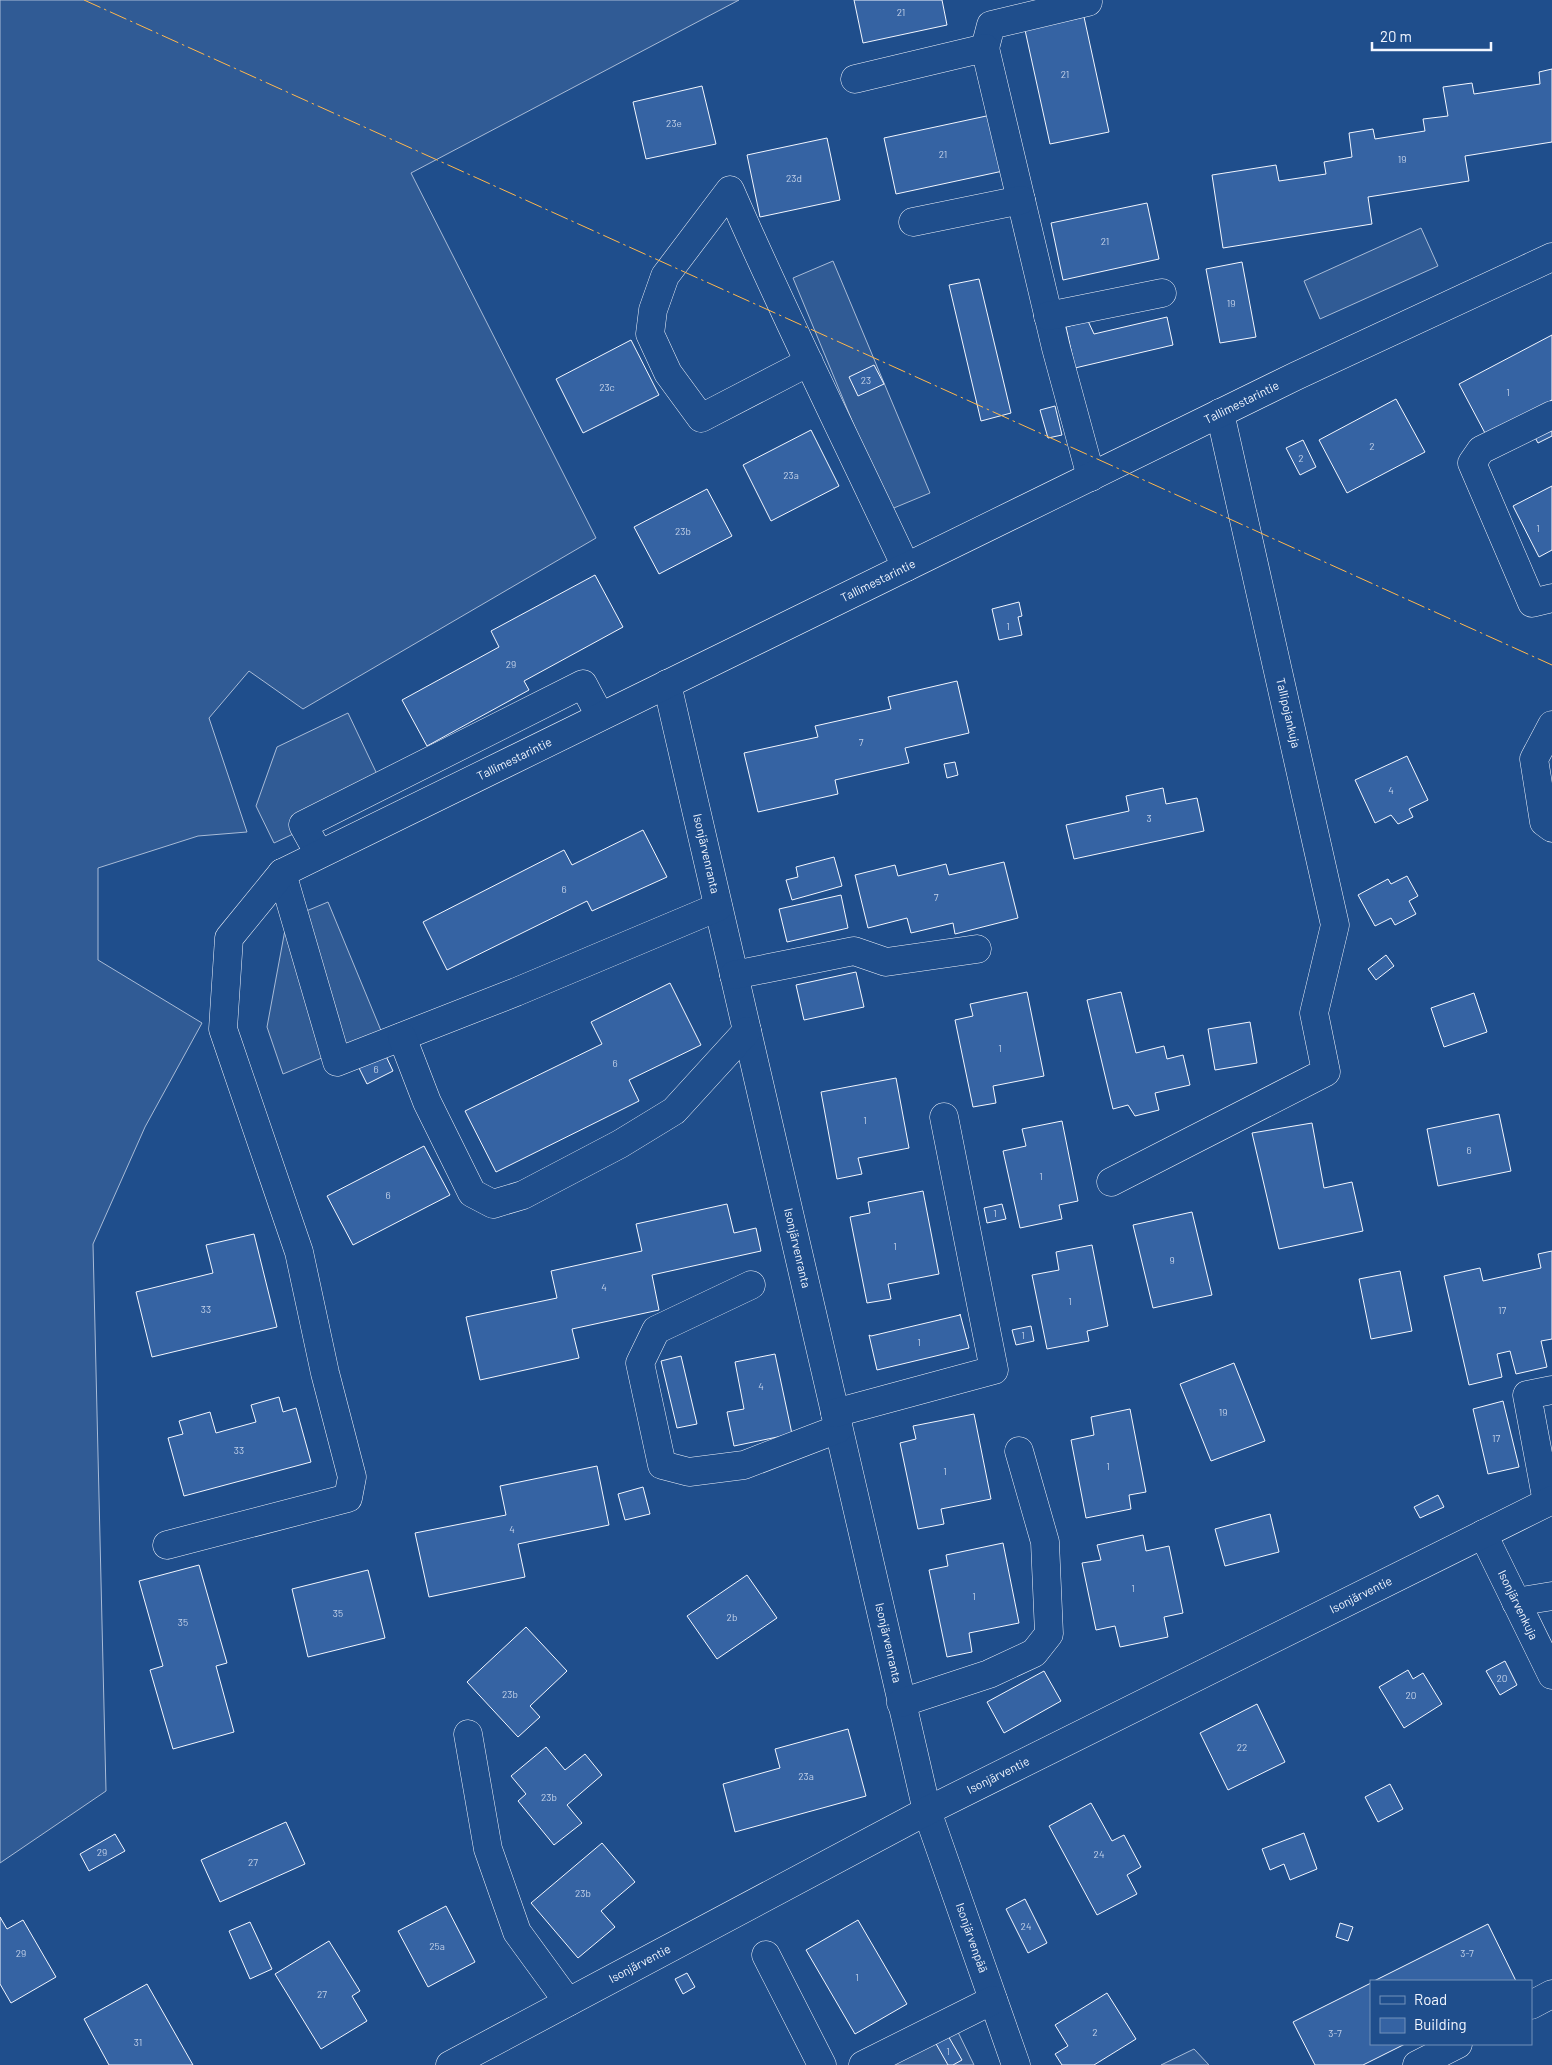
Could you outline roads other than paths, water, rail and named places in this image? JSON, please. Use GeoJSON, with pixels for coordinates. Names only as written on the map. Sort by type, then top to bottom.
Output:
{"type":"FeatureCollection","features":[{"type":"Feature","properties":{"kind":"street"},"geometry":{"type":"LineString","coordinates":[[1088,2],[991,25],[985,48],[1048,316],[1091,476]]}},
{"type":"Feature","properties":{"kind":"street"},"geometry":{"type":"LineString","coordinates":[[855,79],[985,48]]}},
{"type":"Feature","properties":{"kind":"street"},"geometry":{"type":"LineString","coordinates":[[809,362],[701,418],[668,372],[650,334],[656,302],[665,276],[730,190],[761,262],[809,362],[906,567]]}},
{"type":"Feature","properties":{"kind":"street"},"geometry":{"type":"LineString","coordinates":[[913,222],[1021,200]]}},
{"type":"Feature","properties":{"kind":"street","name":"Tallimestarintie"},"geometry":{"type":"LineString","coordinates":[[167,1545],[348,1498],[352,1477],[325,1372],[299,1252],[224,1029],[229,938],[282,873],[1220,413],[1552,257]]}},
{"type":"Feature","properties":{"kind":"street"},"geometry":{"type":"LineString","coordinates":[[1048,316],[1162,293]]}},
{"type":"Feature","properties":{"kind":"street","name":"Tallipojankuja"},"geometry":{"type":"LineString","coordinates":[[1112,1182],[1326,1072],[1314,1013],[1335,925],[1220,413]]}},
{"type":"Feature","properties":{"kind":"street"},"geometry":{"type":"LineString","coordinates":[[1552,415],[1481,450],[1472,463],[1532,603],[1552,598]]}},
{"type":"Feature","properties":{"kind":"street"},"geometry":{"type":"LineString","coordinates":[[319,854],[303,825],[583,684],[600,716]]}},
{"type":"Feature","properties":{"kind":"street","name":"Isonjärvenranta"},"geometry":{"type":"LineString","coordinates":[[667,684],[926,1811]]}},
{"type":"Feature","properties":{"kind":"street"},"geometry":{"type":"LineString","coordinates":[[1552,725],[1534,759],[1544,822],[1552,828]]}},
{"type":"Feature","properties":{"kind":"street"},"geometry":{"type":"LineString","coordinates":[[282,873],[337,1062],[516,992],[718,906]]}},
{"type":"Feature","properties":{"kind":"street"},"geometry":{"type":"LineString","coordinates":[[734,975],[854,951],[886,962],[977,949]]}},
{"type":"Feature","properties":{"kind":"street"},"geometry":{"type":"LineString","coordinates":[[402,1037],[427,1102],[472,1192],[493,1204],[523,1195],[620,1144],[674,1112],[747,1030]]}},
{"type":"Feature","properties":{"kind":"street"},"geometry":{"type":"LineString","coordinates":[[751,1285],[656,1330],[640,1363],[662,1465],[689,1472],[744,1464],[836,1421],[994,1370],[944,1117]]}},
{"type":"Feature","properties":{"kind":"street"},"geometry":{"type":"LineString","coordinates":[[1549,1501],[1527,1395],[1552,1390]]}},
{"type":"Feature","properties":{"kind":"street"},"geometry":{"type":"LineString","coordinates":[[902,1703],[989,1674],[1034,1653],[1049,1634],[1045,1542],[1019,1451]]}},
{"type":"Feature","properties":{"kind":"street","name":"Isonjärventie"},"geometry":{"type":"LineString","coordinates":[[450,2065],[926,1811],[1549,1501]]}},
{"type":"Feature","properties":{"kind":"street","name":"Isonjärvenkuja"},"geometry":{"type":"LineString","coordinates":[[1483,1534],[1552,1674]]}},
{"type":"Feature","properties":{"kind":"street"},"geometry":{"type":"LineString","coordinates":[[1516,1602],[1552,1596]]}},
{"type":"Feature","properties":{"kind":"street"},"geometry":{"type":"LineString","coordinates":[[468,1734],[488,1849],[517,1932],[568,2002]]}},
{"type":"Feature","properties":{"kind":"street","name":"Isonjärvenpää"},"geometry":{"type":"LineString","coordinates":[[926,1811],[1016,2065]]}},
{"type":"Feature","properties":{"kind":"street"},"geometry":{"type":"LineString","coordinates":[[766,1956],[822,2065]]}},
{"type":"Feature","properties":{"kind":"street"},"geometry":{"type":"LineString","coordinates":[[1532,2004],[1552,1994]]}},
{"type":"Feature","properties":{"kind":"street"},"geometry":{"type":"LineString","coordinates":[[863,2065],[993,2000]]}},
{"type":"Feature","properties":{"kind":"street"},"geometry":{"type":"LineString","coordinates":[[1417,2065],[1456,2045]]}}]}
